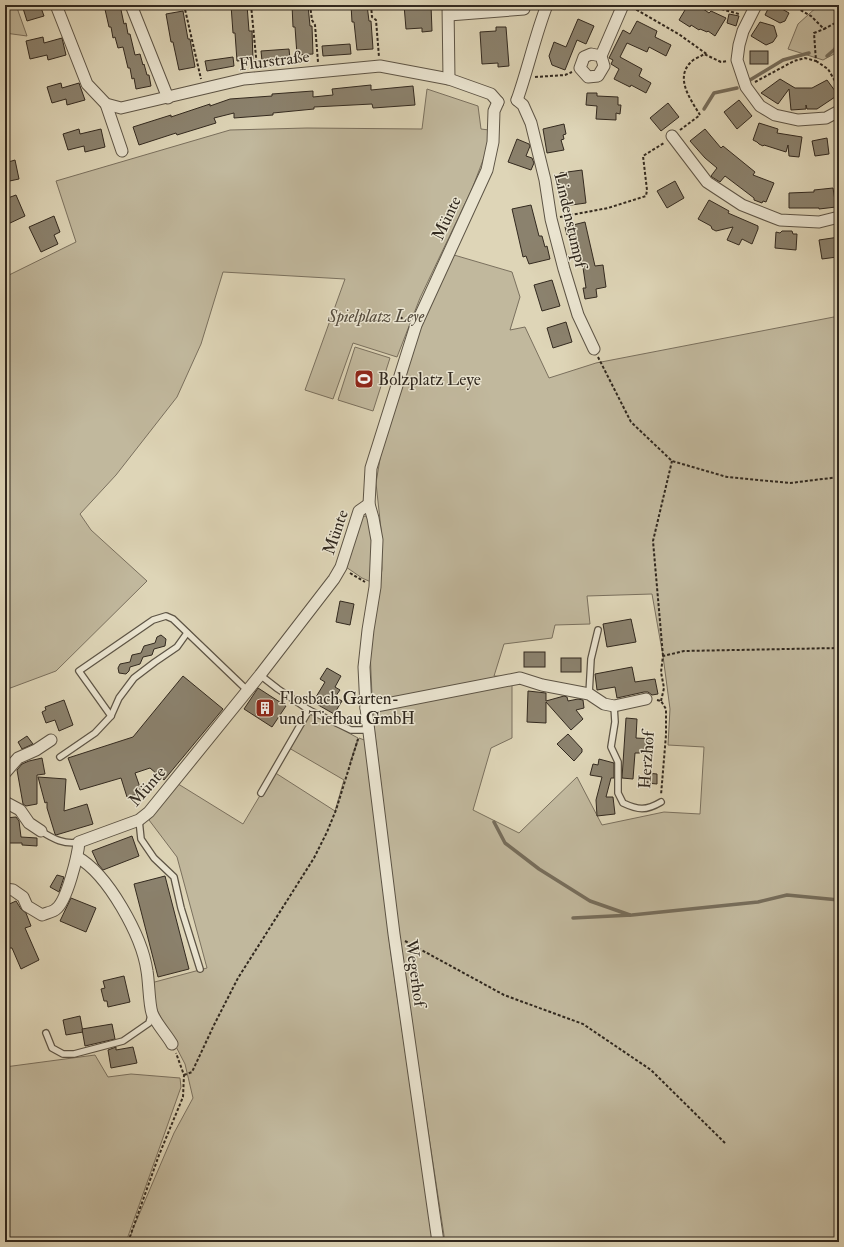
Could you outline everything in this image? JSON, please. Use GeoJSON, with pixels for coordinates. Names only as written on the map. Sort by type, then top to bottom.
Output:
{"type":"FeatureCollection","features":[{"type":"Feature","properties":{"kind":"street"},"geometry":{"type":"LineString","coordinates":[[56,5],[87,84],[106,104],[122,151]]}},
{"type":"Feature","properties":{"kind":"street"},"geometry":{"type":"LineString","coordinates":[[498,102],[517,100],[547,5]]}},
{"type":"Feature","properties":{"kind":"street"},"geometry":{"type":"LineString","coordinates":[[601,56],[591,54],[584,57],[580,68],[588,77],[598,76],[604,66],[601,56],[623,5]]}},
{"type":"Feature","properties":{"kind":"street"},"geometry":{"type":"LineString","coordinates":[[756,5],[743,31],[737,60],[746,87],[760,106],[775,115],[798,120],[826,118],[839,111]]}},
{"type":"Feature","properties":{"kind":"street"},"geometry":{"type":"LineString","coordinates":[[133,8],[168,98]]}},
{"type":"Feature","properties":{"kind":"street"},"geometry":{"type":"LineString","coordinates":[[449,79],[449,10],[524,9]]}},
{"type":"Feature","properties":{"kind":"street","name":"Flurstraße"},"geometry":{"type":"LineString","coordinates":[[106,104],[121,108],[244,79],[380,66],[449,79],[491,94],[498,102]]}},
{"type":"Feature","properties":{"kind":"street","name":"Lindenstumpf"},"geometry":{"type":"LineString","coordinates":[[517,100],[523,105],[531,123],[545,180],[551,219],[564,269],[578,315],[594,349]]}},
{"type":"Feature","properties":{"kind":"street","name":"Münte"},"geometry":{"type":"LineString","coordinates":[[79,842],[139,820],[149,812],[260,674],[330,584],[341,567],[358,511],[369,504],[371,468],[408,349],[421,313],[487,170],[493,142],[494,111],[498,102]]}},
{"type":"Feature","properties":{"kind":"street"},"geometry":{"type":"LineString","coordinates":[[672,136],[707,182],[742,205],[780,220],[819,222],[839,217]]}},
{"type":"Feature","properties":{"kind":"street","name":"Wegerhof"},"geometry":{"type":"LineString","coordinates":[[369,504],[373,518],[376,540],[375,587],[364,667],[366,708],[394,934],[438,1242]]}},
{"type":"Feature","properties":{"kind":"street"},"geometry":{"type":"LineString","coordinates":[[366,708],[520,678],[542,685],[589,694],[604,704],[614,706],[646,700]]}},
{"type":"Feature","properties":{"kind":"street"},"geometry":{"type":"LineString","coordinates":[[5,772],[18,758],[36,750],[50,740]]}},
{"type":"Feature","properties":{"kind":"street","name":"Münte"},"geometry":{"type":"LineString","coordinates":[[5,802],[20,810],[29,823],[41,831]]}},
{"type":"Feature","properties":{"kind":"street"},"geometry":{"type":"LineString","coordinates":[[5,889],[13,890],[23,897],[27,906],[42,914],[57,909],[66,893],[77,857],[79,842]]}},
{"type":"Feature","properties":{"kind":"street"},"geometry":{"type":"LineString","coordinates":[[77,857],[87,862],[101,877],[130,920],[147,969],[152,1013],[172,1044]]}},
{"type":"Feature","properties":{"kind":"lane"},"geometry":{"type":"LineString","coordinates":[[111,716],[79,671],[153,620],[166,616],[173,619],[247,690]]}},
{"type":"Feature","properties":{"kind":"lane"},"geometry":{"type":"LineString","coordinates":[[589,694],[591,659],[598,630]]}},
{"type":"Feature","properties":{"kind":"lane"},"geometry":{"type":"LineString","coordinates":[[60,758],[95,733],[111,716],[119,698],[134,678],[177,647],[187,633]]}},
{"type":"Feature","properties":{"kind":"lane"},"geometry":{"type":"LineString","coordinates":[[260,674],[278,690],[309,710],[351,730],[369,730]]}},
{"type":"Feature","properties":{"kind":"lane","name":"Herzhof"},"geometry":{"type":"LineString","coordinates":[[614,706],[615,722],[611,747],[618,762],[618,792],[623,803],[634,809],[645,809],[661,802]]}},
{"type":"Feature","properties":{"kind":"lane"},"geometry":{"type":"LineString","coordinates":[[261,793],[309,710]]}},
{"type":"Feature","properties":{"kind":"lane"},"geometry":{"type":"LineString","coordinates":[[139,820],[141,839],[154,858],[174,878],[200,969]]}},
{"type":"Feature","properties":{"kind":"lane","name":"Münte"},"geometry":{"type":"LineString","coordinates":[[41,831],[60,841],[71,843],[79,842]]}},
{"type":"Feature","properties":{"kind":"lane"},"geometry":{"type":"LineString","coordinates":[[46,1033],[52,1048],[63,1054],[74,1054],[123,1041],[149,1023],[152,1013]]}},
{"type":"Feature","properties":{"kind":"path"},"geometry":{"type":"LineString","coordinates":[[133,8],[165,5]]}},
{"type":"Feature","properties":{"kind":"path"},"geometry":{"type":"LineString","coordinates":[[184,5],[203,88]]}},
{"type":"Feature","properties":{"kind":"path"},"geometry":{"type":"LineString","coordinates":[[251,5],[258,78]]}},
{"type":"Feature","properties":{"kind":"path"},"geometry":{"type":"LineString","coordinates":[[310,5],[312,20],[315,25],[319,71]]}},
{"type":"Feature","properties":{"kind":"path"},"geometry":{"type":"LineString","coordinates":[[371,5],[372,17],[376,20],[380,66]]}},
{"type":"Feature","properties":{"kind":"path"},"geometry":{"type":"LineString","coordinates":[[627,5],[680,35],[712,58]]}},
{"type":"Feature","properties":{"kind":"path"},"geometry":{"type":"LineString","coordinates":[[707,5],[750,17]]}},
{"type":"Feature","properties":{"kind":"path"},"geometry":{"type":"LineString","coordinates":[[792,5],[811,16],[824,29]]}},
{"type":"Feature","properties":{"kind":"path"},"geometry":{"type":"LineString","coordinates":[[816,61],[814,33],[839,21]]}},
{"type":"Feature","properties":{"kind":"path"},"geometry":{"type":"LineString","coordinates":[[572,216],[608,208],[646,196],[647,190],[644,156],[700,115],[685,88],[683,76],[690,62],[704,54],[721,62],[737,60]]}},
{"type":"Feature","properties":{"kind":"path"},"geometry":{"type":"LineString","coordinates":[[746,87],[794,61],[805,58],[816,61],[828,69],[839,88]]}},
{"type":"Feature","properties":{"kind":"path"},"geometry":{"type":"LineString","coordinates":[[525,78],[565,75],[580,68]]}},
{"type":"Feature","properties":{"kind":"path"},"geometry":{"type":"LineString","coordinates":[[594,349],[631,422],[672,461],[727,477],[790,483],[839,477]]}},
{"type":"Feature","properties":{"kind":"path"},"geometry":{"type":"LineString","coordinates":[[646,700],[661,701],[664,688],[661,672],[663,656],[653,541],[672,461]]}},
{"type":"Feature","properties":{"kind":"path"},"geometry":{"type":"LineString","coordinates":[[341,567],[362,581],[375,587]]}},
{"type":"Feature","properties":{"kind":"path"},"geometry":{"type":"LineString","coordinates":[[663,656],[684,651],[839,648]]}},
{"type":"Feature","properties":{"kind":"path","name":"Herzhof"},"geometry":{"type":"LineString","coordinates":[[661,701],[666,709],[666,735],[661,802]]}},
{"type":"Feature","properties":{"kind":"path"},"geometry":{"type":"LineString","coordinates":[[184,1075],[192,1072],[238,978],[314,858],[336,810],[358,739],[369,730]]}},
{"type":"Feature","properties":{"kind":"path"},"geometry":{"type":"LineString","coordinates":[[394,934],[504,995],[583,1024],[651,1070],[726,1144]]}},
{"type":"Feature","properties":{"kind":"path"},"geometry":{"type":"LineString","coordinates":[[128,1242],[159,1155],[183,1097],[184,1075],[172,1044]]}},
{"type":"Feature","properties":{"kind":"green space"},"geometry":{"type":"Polygon","coordinates":[[[5,5],[16,5],[27,36],[5,33],[5,5]]]}},
{"type":"Feature","properties":{"kind":"green space"},"geometry":{"type":"Polygon","coordinates":[[[819,5],[828,5],[839,15],[839,46],[834,54],[823,60],[788,49],[798,24],[819,5]]]}},
{"type":"Feature","properties":{"kind":"green space","name":"Spielplatz Leye"},"geometry":{"type":"Polygon","coordinates":[[[427,89],[478,106],[481,129],[489,130],[488,147],[472,189],[420,298],[397,357],[353,343],[333,399],[305,390],[345,279],[223,272],[201,344],[177,397],[116,475],[80,514],[91,530],[147,581],[56,671],[5,690],[5,277],[76,242],[56,181],[230,130],[307,128],[422,129],[427,89]]]}},
{"type":"Feature","properties":{"kind":"green space"},"geometry":{"type":"Polygon","coordinates":[[[454,255],[512,272],[520,297],[510,330],[525,327],[549,378],[596,363],[839,316],[839,1242],[445,1242],[401,953],[373,718],[370,650],[382,569],[381,529],[376,483],[384,439],[422,322],[454,255]],[[652,594],[587,596],[590,624],[555,625],[552,638],[504,644],[494,676],[512,677],[512,738],[491,748],[473,810],[519,833],[577,777],[602,825],[664,812],[700,814],[704,747],[668,745],[670,709],[663,656],[652,594]]]}},
{"type":"Feature","properties":{"kind":"green space","name":"Bolzplatz Leye"},"geometry":{"type":"Polygon","coordinates":[[[355,347],[390,358],[373,411],[338,400],[355,347]]]}},
{"type":"Feature","properties":{"kind":"green space"},"geometry":{"type":"Polygon","coordinates":[[[367,516],[372,549],[371,582],[362,578],[346,567],[359,517],[367,516]]]}},
{"type":"Feature","properties":{"kind":"green space"},"geometry":{"type":"Polygon","coordinates":[[[310,712],[358,738],[350,763],[359,738],[367,741],[390,947],[433,1242],[129,1242],[132,1231],[174,1133],[193,1098],[185,1064],[157,1010],[151,983],[207,968],[177,857],[149,820],[175,782],[243,824],[274,772],[335,811],[344,780],[289,748],[310,712]]]}},
{"type":"Feature","properties":{"kind":"green space"},"geometry":{"type":"Polygon","coordinates":[[[95,1055],[108,1077],[131,1074],[180,1078],[181,1087],[126,1242],[5,1242],[5,1067],[95,1055]]]}},
{"type":"Feature","properties":{"kind":"building"},"geometry":{"type":"Polygon","coordinates":[[[22,5],[40,5],[44,16],[27,21],[22,5]]]}},
{"type":"Feature","properties":{"kind":"building"},"geometry":{"type":"Polygon","coordinates":[[[104,5],[120,5],[124,24],[126,23],[128,34],[130,34],[135,55],[140,54],[147,75],[149,75],[151,86],[136,89],[134,78],[132,79],[130,68],[128,68],[123,47],[118,48],[115,37],[113,38],[104,5]]]}},
{"type":"Feature","properties":{"kind":"building"},"geometry":{"type":"Polygon","coordinates":[[[231,5],[247,5],[249,31],[252,31],[253,60],[237,61],[231,5]]]}},
{"type":"Feature","properties":{"kind":"building"},"geometry":{"type":"Polygon","coordinates":[[[292,5],[308,5],[310,26],[312,26],[313,54],[297,55],[292,5]]]}},
{"type":"Feature","properties":{"kind":"building"},"geometry":{"type":"Polygon","coordinates":[[[351,5],[367,5],[369,21],[371,21],[373,49],[357,50],[354,22],[352,22],[351,5]]]}},
{"type":"Feature","properties":{"kind":"building"},"geometry":{"type":"Polygon","coordinates":[[[404,5],[431,5],[432,31],[422,32],[422,28],[406,29],[404,5]]]}},
{"type":"Feature","properties":{"kind":"building"},"geometry":{"type":"Polygon","coordinates":[[[688,5],[692,5],[698,9],[699,6],[709,13],[711,11],[726,18],[715,36],[708,31],[699,30],[691,25],[690,27],[679,20],[688,5]]]}},
{"type":"Feature","properties":{"kind":"building"},"geometry":{"type":"Polygon","coordinates":[[[770,5],[775,5],[789,13],[785,21],[780,23],[765,15],[770,5]]]}},
{"type":"Feature","properties":{"kind":"building"},"geometry":{"type":"Polygon","coordinates":[[[183,11],[195,67],[179,70],[173,42],[171,42],[166,14],[183,11]]]}},
{"type":"Feature","properties":{"kind":"building"},"geometry":{"type":"Polygon","coordinates":[[[729,14],[739,16],[736,26],[727,23],[729,14]]]}},
{"type":"Feature","properties":{"kind":"building"},"geometry":{"type":"Polygon","coordinates":[[[578,19],[594,26],[586,44],[577,40],[565,70],[552,65],[549,56],[554,42],[566,47],[578,19]]]}},
{"type":"Feature","properties":{"kind":"building"},"geometry":{"type":"Polygon","coordinates":[[[637,21],[657,31],[655,37],[671,45],[666,56],[649,47],[647,52],[627,43],[620,57],[642,69],[639,76],[651,83],[646,93],[631,85],[630,87],[614,79],[619,69],[611,64],[613,60],[609,58],[623,30],[630,34],[637,21]]]}},
{"type":"Feature","properties":{"kind":"building"},"geometry":{"type":"Polygon","coordinates":[[[760,22],[774,26],[777,36],[773,42],[766,45],[751,36],[760,22]]]}},
{"type":"Feature","properties":{"kind":"building"},"geometry":{"type":"Polygon","coordinates":[[[496,27],[506,27],[509,66],[498,67],[498,63],[482,64],[480,32],[496,31],[496,27]]]}},
{"type":"Feature","properties":{"kind":"building"},"geometry":{"type":"Polygon","coordinates":[[[43,37],[44,43],[62,38],[66,55],[48,60],[47,55],[30,59],[26,41],[43,37]]]}},
{"type":"Feature","properties":{"kind":"building"},"geometry":{"type":"Polygon","coordinates":[[[350,44],[351,54],[323,56],[322,46],[350,44]]]}},
{"type":"Feature","properties":{"kind":"building"},"geometry":{"type":"Polygon","coordinates":[[[289,49],[290,59],[262,61],[261,51],[289,49]]]}},
{"type":"Feature","properties":{"kind":"building"},"geometry":{"type":"Polygon","coordinates":[[[750,51],[768,51],[768,64],[750,64],[750,51]]]}},
{"type":"Feature","properties":{"kind":"building"},"geometry":{"type":"Polygon","coordinates":[[[233,57],[234,66],[207,71],[205,61],[233,57]]]}},
{"type":"Feature","properties":{"kind":"building"},"geometry":{"type":"Polygon","coordinates":[[[780,79],[795,88],[812,88],[827,80],[838,95],[817,109],[807,109],[806,105],[806,109],[791,110],[789,89],[778,104],[761,93],[780,79]]]}},
{"type":"Feature","properties":{"kind":"building"},"geometry":{"type":"Polygon","coordinates":[[[61,83],[62,88],[79,83],[85,100],[67,105],[66,99],[52,103],[47,87],[61,83]]]}},
{"type":"Feature","properties":{"kind":"building"},"geometry":{"type":"Polygon","coordinates":[[[371,85],[371,90],[413,86],[415,105],[373,108],[372,104],[314,107],[314,109],[273,113],[273,115],[234,118],[234,113],[214,118],[216,123],[177,135],[176,133],[139,145],[133,127],[230,99],[313,91],[313,97],[333,95],[332,89],[371,85]]]}},
{"type":"Feature","properties":{"kind":"building"},"geometry":{"type":"Polygon","coordinates":[[[587,93],[597,93],[597,96],[618,97],[618,105],[621,105],[620,114],[616,113],[616,120],[596,119],[597,106],[586,105],[587,93]]]}},
{"type":"Feature","properties":{"kind":"building"},"geometry":{"type":"Polygon","coordinates":[[[739,100],[752,116],[737,129],[724,112],[739,100]]]}},
{"type":"Feature","properties":{"kind":"building"},"geometry":{"type":"Polygon","coordinates":[[[668,103],[679,117],[661,131],[650,118],[668,103]]]}},
{"type":"Feature","properties":{"kind":"building"},"geometry":{"type":"Polygon","coordinates":[[[759,123],[778,129],[777,133],[802,137],[799,157],[789,156],[788,145],[786,152],[764,145],[763,146],[753,140],[759,123]]]}},
{"type":"Feature","properties":{"kind":"building"},"geometry":{"type":"Polygon","coordinates":[[[564,124],[566,134],[563,135],[564,139],[561,140],[564,150],[547,153],[543,129],[564,124]]]}},
{"type":"Feature","properties":{"kind":"building"},"geometry":{"type":"Polygon","coordinates":[[[79,129],[80,134],[101,129],[105,147],[85,152],[84,146],[68,150],[63,134],[79,129]]]}},
{"type":"Feature","properties":{"kind":"building"},"geometry":{"type":"Polygon","coordinates":[[[705,129],[721,148],[723,146],[755,172],[753,175],[774,183],[766,202],[763,201],[762,203],[754,200],[754,198],[725,176],[720,182],[711,176],[717,168],[705,158],[690,141],[705,129]]]}},
{"type":"Feature","properties":{"kind":"building"},"geometry":{"type":"Polygon","coordinates":[[[827,138],[829,154],[815,156],[812,141],[827,138]]]}},
{"type":"Feature","properties":{"kind":"building"},"geometry":{"type":"Polygon","coordinates":[[[517,139],[529,144],[530,146],[526,156],[532,158],[534,163],[531,170],[508,162],[517,139]]]}},
{"type":"Feature","properties":{"kind":"building"},"geometry":{"type":"Polygon","coordinates":[[[15,160],[19,179],[5,182],[5,163],[15,160]]]}},
{"type":"Feature","properties":{"kind":"building"},"geometry":{"type":"Polygon","coordinates":[[[582,170],[586,203],[564,206],[563,198],[561,198],[558,177],[560,176],[560,173],[582,170]]]}},
{"type":"Feature","properties":{"kind":"building"},"geometry":{"type":"Polygon","coordinates":[[[675,181],[684,198],[667,208],[657,191],[675,181]]]}},
{"type":"Feature","properties":{"kind":"building"},"geometry":{"type":"Polygon","coordinates":[[[833,188],[836,207],[819,209],[789,208],[789,193],[814,192],[814,190],[833,188]]]}},
{"type":"Feature","properties":{"kind":"building"},"geometry":{"type":"Polygon","coordinates":[[[16,195],[25,216],[8,224],[5,218],[5,199],[16,195]]]}},
{"type":"Feature","properties":{"kind":"building"},"geometry":{"type":"Polygon","coordinates":[[[709,200],[729,211],[728,213],[758,226],[752,244],[742,239],[739,245],[727,240],[733,227],[716,231],[712,229],[711,226],[698,219],[709,200]]]}},
{"type":"Feature","properties":{"kind":"building"},"geometry":{"type":"Polygon","coordinates":[[[531,205],[539,236],[542,236],[545,247],[547,246],[550,259],[529,264],[526,256],[523,257],[512,209],[531,205]]]}},
{"type":"Feature","properties":{"kind":"building"},"geometry":{"type":"Polygon","coordinates":[[[54,216],[60,232],[54,235],[58,244],[41,252],[29,227],[54,216]]]}},
{"type":"Feature","properties":{"kind":"building"},"geometry":{"type":"Polygon","coordinates":[[[585,222],[595,266],[603,265],[606,287],[596,289],[597,297],[585,299],[583,288],[586,288],[581,254],[573,256],[565,227],[585,222]]]}},
{"type":"Feature","properties":{"kind":"building"},"geometry":{"type":"Polygon","coordinates":[[[782,231],[792,231],[793,234],[797,234],[796,250],[775,248],[776,232],[780,233],[782,231]]]}},
{"type":"Feature","properties":{"kind":"building"},"geometry":{"type":"Polygon","coordinates":[[[839,237],[839,256],[822,259],[819,240],[839,237]]]}},
{"type":"Feature","properties":{"kind":"building"},"geometry":{"type":"Polygon","coordinates":[[[552,280],[560,306],[542,311],[534,285],[552,280]]]}},
{"type":"Feature","properties":{"kind":"building"},"geometry":{"type":"Polygon","coordinates":[[[566,322],[572,342],[553,348],[547,328],[566,322]]]}},
{"type":"Feature","properties":{"kind":"building"},"geometry":{"type":"Polygon","coordinates":[[[340,601],[354,604],[350,625],[336,622],[340,601]]]}},
{"type":"Feature","properties":{"kind":"building"},"geometry":{"type":"Polygon","coordinates":[[[631,619],[636,642],[607,647],[603,624],[631,619]]]}},
{"type":"Feature","properties":{"kind":"building"},"geometry":{"type":"Polygon","coordinates":[[[161,635],[166,639],[165,646],[154,649],[152,655],[143,657],[140,664],[130,667],[126,674],[119,673],[118,668],[120,664],[130,662],[132,655],[141,653],[144,646],[155,643],[157,637],[161,635]]]}},
{"type":"Feature","properties":{"kind":"building"},"geometry":{"type":"Polygon","coordinates":[[[524,652],[545,652],[545,667],[524,667],[524,652]]]}},
{"type":"Feature","properties":{"kind":"building"},"geometry":{"type":"Polygon","coordinates":[[[561,658],[581,658],[581,672],[561,672],[561,658]]]}},
{"type":"Feature","properties":{"kind":"building"},"geometry":{"type":"Polygon","coordinates":[[[632,667],[635,682],[655,679],[658,694],[652,695],[648,692],[644,692],[617,698],[615,687],[597,690],[595,674],[632,667]]]}},
{"type":"Feature","properties":{"kind":"building"},"geometry":{"type":"Polygon","coordinates":[[[327,668],[341,676],[335,687],[340,690],[335,697],[342,701],[334,714],[313,702],[325,682],[320,679],[327,668]]]}},
{"type":"Feature","properties":{"kind":"building"},"geometry":{"type":"Polygon","coordinates":[[[183,676],[223,709],[164,780],[150,768],[135,773],[142,793],[127,797],[121,778],[80,790],[68,758],[133,737],[183,676]]]}},
{"type":"Feature","properties":{"kind":"building","name":"Flosbach Garten- und Tiefbau GmbH"},"geometry":{"type":"Polygon","coordinates":[[[258,688],[286,706],[272,727],[244,709],[258,688]]]}},
{"type":"Feature","properties":{"kind":"building"},"geometry":{"type":"Polygon","coordinates":[[[528,691],[546,693],[546,701],[564,696],[567,697],[568,701],[578,699],[583,700],[584,708],[576,710],[583,719],[571,730],[546,702],[546,723],[527,722],[528,691]]]}},
{"type":"Feature","properties":{"kind":"building"},"geometry":{"type":"Polygon","coordinates":[[[64,700],[73,725],[59,731],[55,720],[46,723],[42,712],[46,710],[45,707],[64,700]]]}},
{"type":"Feature","properties":{"kind":"building"},"geometry":{"type":"Polygon","coordinates":[[[626,718],[637,719],[636,738],[653,739],[652,753],[635,753],[633,779],[622,778],[626,718]]]}},
{"type":"Feature","properties":{"kind":"building"},"geometry":{"type":"Polygon","coordinates":[[[568,734],[582,749],[582,752],[574,761],[557,744],[568,734]]]}},
{"type":"Feature","properties":{"kind":"building"},"geometry":{"type":"Polygon","coordinates":[[[27,736],[33,744],[22,749],[18,742],[27,736]]]}},
{"type":"Feature","properties":{"kind":"building"},"geometry":{"type":"Polygon","coordinates":[[[42,758],[45,774],[37,775],[37,804],[26,806],[23,804],[17,770],[22,764],[42,758]]]}},
{"type":"Feature","properties":{"kind":"building"},"geometry":{"type":"Polygon","coordinates":[[[599,759],[614,763],[614,778],[611,778],[606,797],[613,797],[615,814],[597,816],[596,800],[602,777],[590,775],[593,764],[598,765],[599,759]]]}},
{"type":"Feature","properties":{"kind":"building"},"geometry":{"type":"Polygon","coordinates":[[[647,773],[657,774],[657,784],[647,783],[647,773]]]}},
{"type":"Feature","properties":{"kind":"building"},"geometry":{"type":"Polygon","coordinates":[[[38,777],[66,779],[64,811],[87,804],[93,824],[56,835],[38,777]]]}},
{"type":"Feature","properties":{"kind":"building"},"geometry":{"type":"Polygon","coordinates":[[[16,817],[19,821],[21,837],[37,838],[37,846],[22,845],[22,843],[6,843],[5,818],[16,817]]]}},
{"type":"Feature","properties":{"kind":"building"},"geometry":{"type":"Polygon","coordinates":[[[132,836],[139,856],[103,870],[98,864],[92,851],[132,836]]]}},
{"type":"Feature","properties":{"kind":"building"},"geometry":{"type":"Polygon","coordinates":[[[57,875],[64,877],[59,892],[50,887],[57,875]]]}},
{"type":"Feature","properties":{"kind":"building"},"geometry":{"type":"Polygon","coordinates":[[[165,876],[189,969],[158,977],[134,884],[165,876]]]}},
{"type":"Feature","properties":{"kind":"building"},"geometry":{"type":"Polygon","coordinates":[[[71,898],[96,908],[86,932],[60,921],[71,898]]]}},
{"type":"Feature","properties":{"kind":"building"},"geometry":{"type":"Polygon","coordinates":[[[16,901],[21,909],[26,913],[31,926],[25,928],[39,960],[21,969],[12,948],[9,948],[5,940],[5,906],[16,901]]]}},
{"type":"Feature","properties":{"kind":"building"},"geometry":{"type":"Polygon","coordinates":[[[124,976],[130,1002],[108,1007],[107,1001],[104,1001],[101,989],[105,988],[103,981],[124,976]]]}},
{"type":"Feature","properties":{"kind":"building"},"geometry":{"type":"Polygon","coordinates":[[[80,1016],[83,1032],[66,1035],[63,1020],[80,1016]]]}},
{"type":"Feature","properties":{"kind":"building"},"geometry":{"type":"Polygon","coordinates":[[[112,1024],[115,1039],[85,1046],[82,1029],[112,1024]]]}},
{"type":"Feature","properties":{"kind":"building"},"geometry":{"type":"Polygon","coordinates":[[[116,1047],[116,1050],[133,1047],[137,1063],[111,1068],[108,1050],[116,1047]]]}},
{"type":"Feature","properties":{"kind":"waterway"},"geometry":{"type":"LineString","coordinates":[[827,56],[835,49],[839,38]]}},
{"type":"Feature","properties":{"kind":"waterway"},"geometry":{"type":"LineString","coordinates":[[750,80],[783,60],[809,53]]}},
{"type":"Feature","properties":{"kind":"waterway"},"geometry":{"type":"LineString","coordinates":[[704,109],[714,93],[737,88]]}},
{"type":"Feature","properties":{"kind":"waterway"},"geometry":{"type":"LineString","coordinates":[[494,822],[505,843],[539,869],[590,901],[630,915]]}},
{"type":"Feature","properties":{"kind":"waterway"},"geometry":{"type":"LineString","coordinates":[[573,918],[632,915],[758,902],[787,895],[839,900]]}},
{"type":"Feature","properties":{"kind":"place","name":"Bolzplatz Leye"},"geometry":{"type":"Point","coordinates":[364,379]}},
{"type":"Feature","properties":{"kind":"place","name":"Flosbach Garten- und Tiefbau GmbH"},"geometry":{"type":"Point","coordinates":[265,708]}}]}
